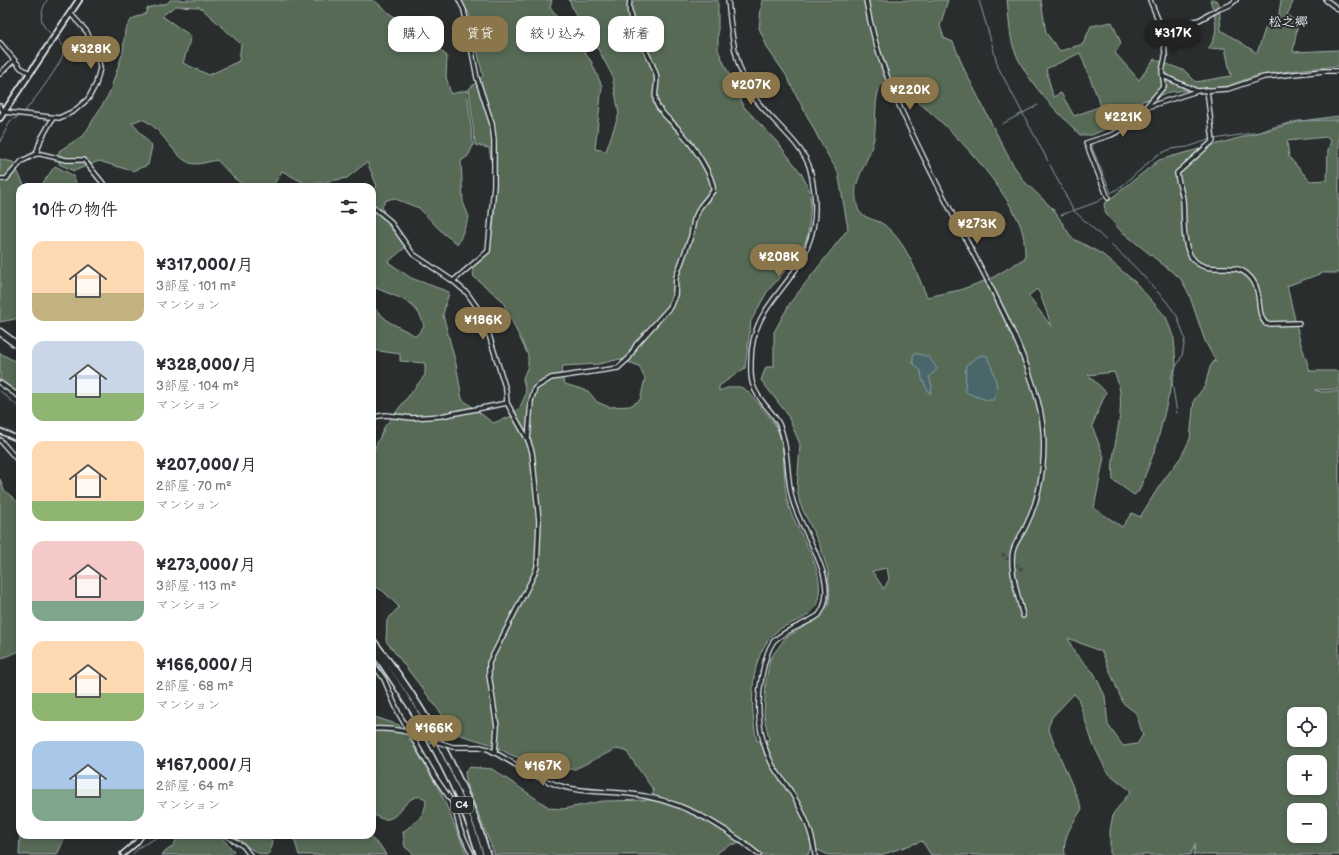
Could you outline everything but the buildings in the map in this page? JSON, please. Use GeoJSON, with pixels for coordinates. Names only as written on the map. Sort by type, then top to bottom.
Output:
{"type":"FeatureCollection","features":[{"type":"Feature","properties":{"kind":"highway"},"geometry":{"type":"LineString","coordinates":[[0,332],[16,344]]}},
{"type":"Feature","properties":{"kind":"highway","name":"C4"},"geometry":{"type":"LineString","coordinates":[[376,646],[409,691],[434,733],[465,795],[487,855]]}},
{"type":"Feature","properties":{"kind":"highway","name":"C4"},"geometry":{"type":"LineString","coordinates":[[376,654],[400,689],[432,743],[459,797],[480,855]]}},
{"type":"Feature","properties":{"kind":"main road"},"geometry":{"type":"LineString","coordinates":[[0,118],[80,0]]}},
{"type":"Feature","properties":{"kind":"street"},"geometry":{"type":"LineString","coordinates":[[453,281],[488,251],[495,165],[492,124],[477,78],[466,20],[459,0]]}},
{"type":"Feature","properties":{"kind":"street"},"geometry":{"type":"LineString","coordinates":[[528,440],[531,400],[535,388],[551,378],[618,368],[626,362],[636,345],[670,307],[675,295],[676,277],[691,236],[694,220],[700,207],[713,191],[711,180],[682,133],[657,105],[655,96],[657,84],[656,73],[631,20],[629,10],[630,0]]}},
{"type":"Feature","properties":{"kind":"street"},"geometry":{"type":"LineString","coordinates":[[728,0],[732,36],[739,63],[748,87],[769,116],[805,157],[809,168],[816,208],[812,233],[802,259],[767,306],[756,327],[752,347],[751,369],[753,386],[778,423],[782,433],[792,500],[816,553],[825,583],[826,596],[823,610],[819,615],[780,637],[772,645],[763,671],[759,696],[761,730],[764,745],[771,762],[791,791],[805,820],[815,855]]}},
{"type":"Feature","properties":{"kind":"street"},"geometry":{"type":"LineString","coordinates":[[866,0],[870,26],[887,79],[956,222],[996,294],[1019,345],[1038,402],[1043,444],[1042,471],[1025,528],[1016,542],[1012,559],[1023,616]]}},
{"type":"Feature","properties":{"kind":"street"},"geometry":{"type":"LineString","coordinates":[[1108,198],[1086,143],[1111,135],[1121,130],[1137,113],[1146,107],[1164,86],[1162,66],[1165,53],[1164,34],[1150,0]]}},
{"type":"Feature","properties":{"kind":"street"},"geometry":{"type":"LineString","coordinates":[[1164,34],[1183,24],[1198,20],[1219,9],[1230,6],[1236,0]]}},
{"type":"Feature","properties":{"kind":"street"},"geometry":{"type":"LineString","coordinates":[[1326,0],[1339,10]]}},
{"type":"Feature","properties":{"kind":"street"},"geometry":{"type":"LineString","coordinates":[[0,106],[4,112],[53,118],[74,111],[88,99],[96,84],[100,68],[90,39],[70,13]]}},
{"type":"Feature","properties":{"kind":"street"},"geometry":{"type":"LineString","coordinates":[[0,43],[21,68],[30,73]]}},
{"type":"Feature","properties":{"kind":"street"},"geometry":{"type":"LineString","coordinates":[[0,74],[14,60]]}},
{"type":"Feature","properties":{"kind":"street"},"geometry":{"type":"LineString","coordinates":[[1146,107],[1197,91],[1228,89],[1272,76],[1339,71]]}},
{"type":"Feature","properties":{"kind":"street"},"geometry":{"type":"LineString","coordinates":[[1163,76],[1197,91]]}},
{"type":"Feature","properties":{"kind":"street"},"geometry":{"type":"LineString","coordinates":[[1207,90],[1213,141],[1177,173],[1183,199],[1186,246],[1190,254],[1200,264],[1206,267],[1232,267],[1248,275],[1258,290],[1262,320],[1266,324],[1299,323]]}},
{"type":"Feature","properties":{"kind":"street"},"geometry":{"type":"LineString","coordinates":[[36,154],[41,139],[53,118]]}},
{"type":"Feature","properties":{"kind":"street"},"geometry":{"type":"LineString","coordinates":[[0,179],[6,179],[22,161],[36,154],[41,154],[66,160],[84,160],[103,183]]}},
{"type":"Feature","properties":{"kind":"street"},"geometry":{"type":"LineString","coordinates":[[376,209],[389,220],[412,254],[453,281],[474,301],[485,322],[506,390],[507,403],[528,440],[534,466],[538,511],[537,567],[489,663],[497,727],[495,752]]}},
{"type":"Feature","properties":{"kind":"street"},"geometry":{"type":"LineString","coordinates":[[0,383],[16,394]]}},
{"type":"Feature","properties":{"kind":"street"},"geometry":{"type":"LineString","coordinates":[[376,416],[386,415],[412,418],[441,416],[507,403]]}},
{"type":"Feature","properties":{"kind":"street"},"geometry":{"type":"LineString","coordinates":[[0,431],[16,438]]}},
{"type":"Feature","properties":{"kind":"street"},"geometry":{"type":"LineString","coordinates":[[0,440],[16,458]]}},
{"type":"Feature","properties":{"kind":"street"},"geometry":{"type":"LineString","coordinates":[[376,668],[384,679],[399,714],[437,780],[453,803],[460,829],[472,855]]}},
{"type":"Feature","properties":{"kind":"street"},"geometry":{"type":"LineString","coordinates":[[376,729],[386,728],[410,732],[452,747],[480,747],[495,752],[537,776],[564,787],[597,792],[641,795],[676,805],[722,829],[759,855]]}},
{"type":"Feature","properties":{"kind":"street"},"geometry":{"type":"LineString","coordinates":[[122,855],[139,839]]}},
{"type":"Feature","properties":{"kind":"street"},"geometry":{"type":"LineString","coordinates":[[232,839],[243,846],[250,855]]}},
{"type":"Feature","properties":{"kind":"green space"},"geometry":{"type":"Polygon","coordinates":[[[170,0],[314,0],[317,2],[317,0],[374,0],[394,16],[388,16],[388,52],[443,52],[447,56],[446,77],[451,94],[467,90],[473,146],[468,156],[461,161],[463,202],[469,217],[458,244],[444,234],[419,208],[393,198],[385,201],[382,207],[388,225],[407,246],[388,262],[411,278],[449,292],[443,315],[456,364],[462,399],[493,423],[510,417],[520,407],[526,394],[523,378],[528,366],[528,355],[502,300],[474,277],[472,266],[486,252],[491,240],[494,214],[494,185],[489,148],[475,145],[469,89],[483,76],[478,52],[508,52],[508,16],[469,16],[461,0],[552,0],[550,8],[556,16],[516,16],[516,52],[584,52],[591,61],[602,86],[595,149],[606,151],[619,114],[612,75],[600,52],[600,16],[576,16],[569,0],[718,0],[718,50],[744,107],[778,143],[801,173],[809,189],[811,203],[808,235],[801,252],[767,292],[751,321],[745,368],[719,386],[719,391],[732,387],[745,389],[776,426],[782,445],[785,487],[789,507],[810,552],[818,576],[818,600],[815,607],[806,616],[776,632],[767,642],[760,654],[753,683],[753,714],[757,741],[769,740],[764,715],[766,680],[770,659],[785,638],[815,620],[828,606],[830,595],[828,571],[820,546],[800,504],[797,489],[800,444],[787,414],[761,380],[766,367],[774,367],[774,332],[790,303],[848,229],[838,172],[823,147],[786,75],[768,49],[759,28],[762,0],[948,0],[940,26],[944,38],[953,42],[965,71],[1010,160],[1024,181],[1053,209],[1072,238],[1102,254],[1135,282],[1166,317],[1174,339],[1176,366],[1156,447],[1139,491],[1134,495],[1113,480],[1114,453],[1120,412],[1119,385],[1114,372],[1088,375],[1106,392],[1092,426],[1104,457],[1094,508],[1122,527],[1132,513],[1140,517],[1160,485],[1181,457],[1190,439],[1194,400],[1205,386],[1210,367],[1214,361],[1216,362],[1205,341],[1189,294],[1181,279],[1121,231],[1106,214],[1104,204],[1159,160],[1301,121],[1339,116],[1339,273],[1322,273],[1287,286],[1300,341],[1310,371],[1339,371],[1339,389],[1315,390],[1321,392],[1339,391],[1339,855],[1193,855],[1196,843],[1190,855],[1110,855],[1110,831],[1113,814],[1131,791],[1107,772],[1093,744],[1078,698],[1074,694],[1052,717],[1048,728],[1082,809],[1067,836],[1064,848],[1065,855],[931,855],[922,841],[881,855],[828,855],[820,851],[810,849],[808,855],[763,855],[756,849],[747,845],[732,844],[715,855],[495,855],[467,786],[465,772],[470,767],[492,769],[550,808],[563,809],[603,801],[650,800],[654,791],[626,751],[616,749],[575,769],[555,770],[511,755],[490,744],[457,734],[386,641],[387,620],[399,607],[383,591],[376,587],[376,445],[385,426],[425,375],[425,363],[400,361],[400,354],[376,351],[376,310],[389,322],[416,336],[424,326],[417,311],[406,301],[376,288],[377,186],[367,162],[347,178],[319,183],[304,183],[282,171],[274,183],[241,183],[235,179],[217,160],[195,164],[181,158],[156,129],[141,119],[132,123],[152,146],[148,165],[132,171],[99,161],[74,171],[59,164],[59,151],[84,135],[109,94],[123,52],[125,30],[132,19],[146,13],[147,8],[168,3],[170,0]],[[175,6],[162,16],[191,36],[183,63],[209,75],[239,61],[241,44],[200,7],[175,6]],[[882,84],[877,95],[874,138],[856,187],[857,206],[861,214],[883,224],[898,239],[912,263],[927,297],[960,290],[992,278],[1025,258],[1024,240],[1019,222],[1010,205],[985,169],[970,151],[921,104],[905,93],[882,84]],[[1326,137],[1287,141],[1289,157],[1310,181],[1327,180],[1328,150],[1331,141],[1326,137]],[[1037,289],[1028,296],[1052,327],[1037,289]],[[620,359],[599,364],[563,366],[561,376],[565,384],[588,391],[597,402],[609,407],[630,406],[640,400],[645,379],[639,366],[620,359]],[[887,568],[872,571],[884,589],[889,579],[887,568]],[[1068,638],[1074,652],[1094,673],[1105,696],[1108,725],[1123,746],[1137,744],[1143,735],[1136,713],[1123,703],[1102,652],[1068,638]]]}},
{"type":"Feature","properties":{"kind":"green space"},"geometry":{"type":"Polygon","coordinates":[[[1007,0],[1041,0],[1046,33],[1060,51],[1083,44],[1091,26],[1112,22],[1121,43],[1115,53],[1139,80],[1154,59],[1185,71],[1196,82],[1231,76],[1225,48],[1208,49],[1214,37],[1216,25],[1210,0],[1217,0],[1219,4],[1221,30],[1257,53],[1266,26],[1278,20],[1281,0],[1294,0],[1287,15],[1298,22],[1293,52],[1339,50],[1339,66],[1255,76],[1228,86],[1170,92],[1143,101],[1117,124],[1092,135],[1080,135],[1042,95],[1026,73],[1012,43],[1007,0]],[[1080,53],[1046,69],[1053,97],[1061,93],[1074,116],[1101,106],[1080,53]]]}},
{"type":"Feature","properties":{"kind":"green space"},"geometry":{"type":"Polygon","coordinates":[[[0,159],[13,162],[23,183],[16,183],[16,319],[0,322],[0,159]]]}},
{"type":"Feature","properties":{"kind":"green space"},"geometry":{"type":"Polygon","coordinates":[[[55,166],[74,176],[76,183],[43,183],[55,166]]]}},
{"type":"Feature","properties":{"kind":"green space"},"geometry":{"type":"Polygon","coordinates":[[[0,353],[16,362],[16,393],[0,381],[0,353]]]}},
{"type":"Feature","properties":{"kind":"green space"},"geometry":{"type":"Polygon","coordinates":[[[0,479],[4,490],[16,500],[16,653],[0,659],[0,479]]]}},
{"type":"Feature","properties":{"kind":"green space"},"geometry":{"type":"Polygon","coordinates":[[[376,717],[399,725],[412,743],[441,793],[467,855],[415,855],[405,847],[403,832],[422,814],[426,805],[426,799],[419,797],[413,798],[390,819],[376,816],[376,717]]]}},
{"type":"Feature","properties":{"kind":"green space"},"geometry":{"type":"Polygon","coordinates":[[[20,839],[64,839],[57,855],[19,855],[20,839]]]}},
{"type":"Feature","properties":{"kind":"green space"},"geometry":{"type":"Polygon","coordinates":[[[177,839],[223,839],[234,851],[229,855],[161,855],[173,846],[177,839]]]}},
{"type":"Feature","properties":{"kind":"green space"},"geometry":{"type":"Polygon","coordinates":[[[237,839],[270,839],[272,841],[270,852],[266,855],[258,853],[237,839]]]}},
{"type":"Feature","properties":{"kind":"green space"},"geometry":{"type":"Polygon","coordinates":[[[294,839],[372,839],[382,848],[386,855],[299,855],[294,839]]]}},
{"type":"Feature","properties":{"kind":"water"},"geometry":{"type":"Polygon","coordinates":[[[915,353],[929,357],[937,369],[929,377],[932,386],[931,393],[929,393],[922,379],[921,371],[913,363],[913,356],[915,353]]]}},
{"type":"Feature","properties":{"kind":"water"},"geometry":{"type":"Polygon","coordinates":[[[983,355],[987,356],[995,378],[997,389],[993,400],[987,400],[965,391],[966,365],[977,357],[983,355]]]}},
{"type":"Feature","properties":{"kind":"waterway"},"geometry":{"type":"LineString","coordinates":[[47,0],[41,15],[45,28],[54,36]]}},
{"type":"Feature","properties":{"kind":"waterway"},"geometry":{"type":"LineString","coordinates":[[979,0],[991,41]]}},
{"type":"Feature","properties":{"kind":"waterway"},"geometry":{"type":"LineString","coordinates":[[23,113],[46,84],[61,59],[63,47],[60,41],[56,38]]}},
{"type":"Feature","properties":{"kind":"waterway"},"geometry":{"type":"LineString","coordinates":[[992,44],[998,67],[1048,161]]}},
{"type":"Feature","properties":{"kind":"waterway"},"geometry":{"type":"LineString","coordinates":[[1002,124],[1038,105]]}},
{"type":"Feature","properties":{"kind":"waterway"},"geometry":{"type":"LineString","coordinates":[[0,142],[10,121],[21,115]]}},
{"type":"Feature","properties":{"kind":"waterway"},"geometry":{"type":"LineString","coordinates":[[1214,139],[1259,132],[1298,121],[1339,120]]}},
{"type":"Feature","properties":{"kind":"waterway"},"geometry":{"type":"LineString","coordinates":[[1090,143],[1111,193],[1122,186],[1157,155],[1171,149],[1188,147],[1211,139]]}},
{"type":"Feature","properties":{"kind":"waterway"},"geometry":{"type":"LineString","coordinates":[[1050,165],[1073,210],[1133,265],[1166,301],[1177,316],[1185,339],[1182,356],[1171,376],[1177,413]]}},
{"type":"Feature","properties":{"kind":"waterway"},"geometry":{"type":"LineString","coordinates":[[1061,215],[1097,202],[1105,197]]}},
{"type":"Feature","properties":{"kind":"waterway"},"geometry":{"type":"LineString","coordinates":[[0,391],[16,405]]}},
{"type":"Feature","properties":{"kind":"waterway"},"geometry":{"type":"LineString","coordinates":[[132,855],[141,846],[154,839]]}},
{"type":"Feature","properties":{"kind":"tunnel"},"geometry":{"type":"LineString","coordinates":[[1002,554],[1024,571]]}},
{"type":"Feature","properties":{"kind":"district","name":"松之郷"},"geometry":{"type":"Point","coordinates":[1288,22]}}]}
